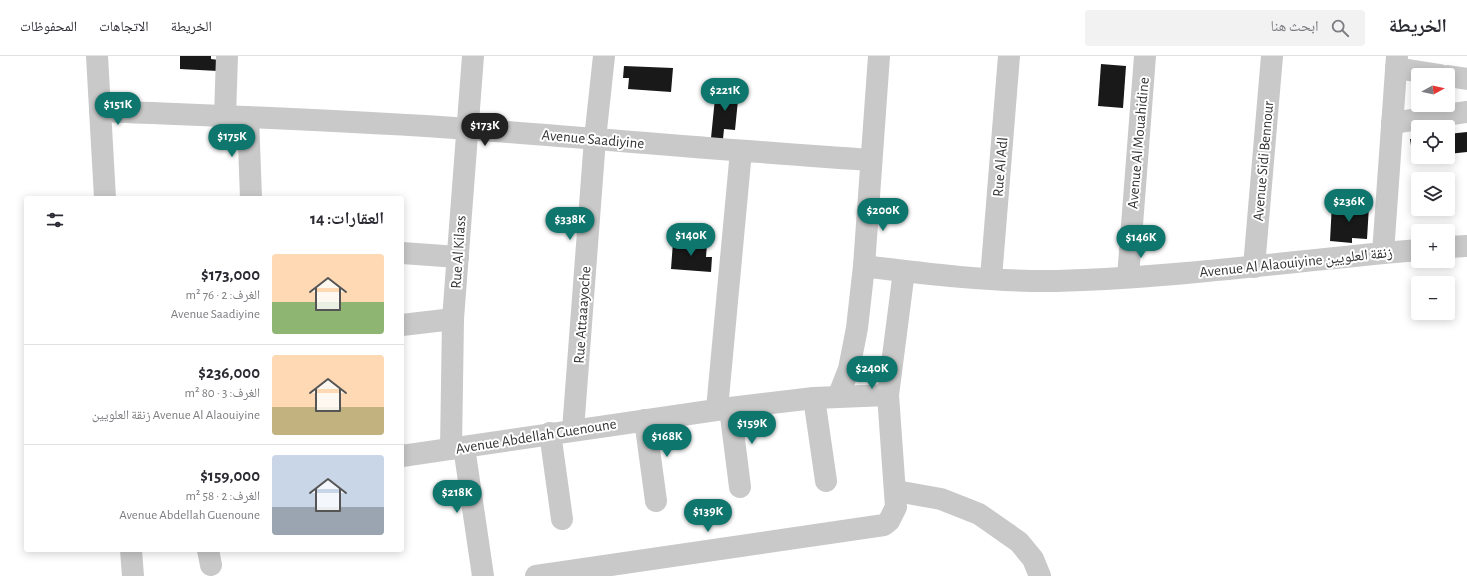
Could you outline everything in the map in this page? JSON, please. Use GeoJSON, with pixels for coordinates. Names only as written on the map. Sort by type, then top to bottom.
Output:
{"type":"FeatureCollection","features":[{"type":"Feature","properties":{"kind":"street"},"geometry":{"type":"LineString","coordinates":[[96,56],[105,196]]}},
{"type":"Feature","properties":{"kind":"street"},"geometry":{"type":"LineString","coordinates":[[225,116],[227,56]]}},
{"type":"Feature","properties":{"kind":"street","name":"Rue Al Kilass"},"geometry":{"type":"LineString","coordinates":[[473,56],[453,320],[458,448],[483,576]]}},
{"type":"Feature","properties":{"kind":"street","name":"Rue Attaaayoche"},"geometry":{"type":"LineString","coordinates":[[573,430],[595,139],[604,56]]}},
{"type":"Feature","properties":{"kind":"street"},"geometry":{"type":"LineString","coordinates":[[838,397],[849,369],[853,351],[864,266],[879,56]]}},
{"type":"Feature","properties":{"kind":"street","name":"Rue Al Adl"},"geometry":{"type":"LineString","coordinates":[[991,278],[1009,56]]}},
{"type":"Feature","properties":{"kind":"street","name":"Avenue Al Mouahidine"},"geometry":{"type":"LineString","coordinates":[[1128,277],[1145,56]]}},
{"type":"Feature","properties":{"kind":"street","name":"Avenue Sidi Bennour"},"geometry":{"type":"LineString","coordinates":[[1254,267],[1272,56]]}},
{"type":"Feature","properties":{"kind":"street"},"geometry":{"type":"LineString","coordinates":[[1383,253],[1396,62],[1416,68]]}},
{"type":"Feature","properties":{"kind":"street"},"geometry":{"type":"LineString","coordinates":[[1455,77],[1467,79]]}},
{"type":"Feature","properties":{"kind":"street","name":"Avenue Saadiyine"},"geometry":{"type":"LineString","coordinates":[[100,111],[248,117],[467,129],[871,160]]}},
{"type":"Feature","properties":{"kind":"street"},"geometry":{"type":"LineString","coordinates":[[1392,123],[1467,112]]}},
{"type":"Feature","properties":{"kind":"street"},"geometry":{"type":"LineString","coordinates":[[248,117],[251,196]]}},
{"type":"Feature","properties":{"kind":"street"},"geometry":{"type":"LineString","coordinates":[[740,487],[723,409],[741,151]]}},
{"type":"Feature","properties":{"kind":"street"},"geometry":{"type":"LineString","coordinates":[[1455,247],[1467,246]]}},
{"type":"Feature","properties":{"kind":"street","name":"Avenue Al Alaouiyine زنقة العلويين"},"geometry":{"type":"LineString","coordinates":[[864,266],[1018,281],[1056,281],[1254,267],[1411,251]]}},
{"type":"Feature","properties":{"kind":"street"},"geometry":{"type":"LineString","coordinates":[[404,254],[458,257]]}},
{"type":"Feature","properties":{"kind":"street"},"geometry":{"type":"LineString","coordinates":[[536,576],[884,525],[893,515],[896,507],[888,395],[904,271]]}},
{"type":"Feature","properties":{"kind":"street"},"geometry":{"type":"LineString","coordinates":[[404,325],[453,320]]}},
{"type":"Feature","properties":{"kind":"street","name":"Avenue Abdellah Guenoune"},"geometry":{"type":"LineString","coordinates":[[404,456],[550,433],[723,409],[814,398],[888,395]]}},
{"type":"Feature","properties":{"kind":"street"},"geometry":{"type":"LineString","coordinates":[[814,398],[826,481]]}},
{"type":"Feature","properties":{"kind":"street"},"geometry":{"type":"LineString","coordinates":[[645,420],[656,500]]}},
{"type":"Feature","properties":{"kind":"street"},"geometry":{"type":"LineString","coordinates":[[550,433],[562,519]]}},
{"type":"Feature","properties":{"kind":"street"},"geometry":{"type":"LineString","coordinates":[[896,491],[941,499],[980,514],[1019,542],[1033,559],[1040,576]]}},
{"type":"Feature","properties":{"kind":"street"},"geometry":{"type":"LineString","coordinates":[[131,552],[133,576]]}},
{"type":"Feature","properties":{"kind":"building"},"geometry":{"type":"Polygon","coordinates":[[[180,56],[211,56],[211,59],[219,60],[218,71],[180,69],[180,56]]]}},
{"type":"Feature","properties":{"kind":"building"},"geometry":{"type":"Polygon","coordinates":[[[1101,64],[1126,66],[1123,108],[1098,106],[1101,64]]]}},
{"type":"Feature","properties":{"kind":"building"},"geometry":{"type":"Polygon","coordinates":[[[624,66],[673,68],[671,92],[628,89],[629,78],[623,78],[624,66]]]}},
{"type":"Feature","properties":{"kind":"building"},"geometry":{"type":"Polygon","coordinates":[[[716,88],[739,90],[735,130],[724,129],[723,139],[711,138],[716,88]]]}},
{"type":"Feature","properties":{"kind":"building"},"geometry":{"type":"Polygon","coordinates":[[[1467,132],[1467,152],[1455,153],[1455,133],[1467,132]]]}},
{"type":"Feature","properties":{"kind":"building"},"geometry":{"type":"Polygon","coordinates":[[[1332,203],[1369,206],[1367,239],[1352,238],[1352,243],[1330,241],[1332,203]]]}},
{"type":"Feature","properties":{"kind":"building"},"geometry":{"type":"Polygon","coordinates":[[[673,242],[707,244],[706,257],[712,257],[711,272],[671,269],[673,242]]]}}]}
